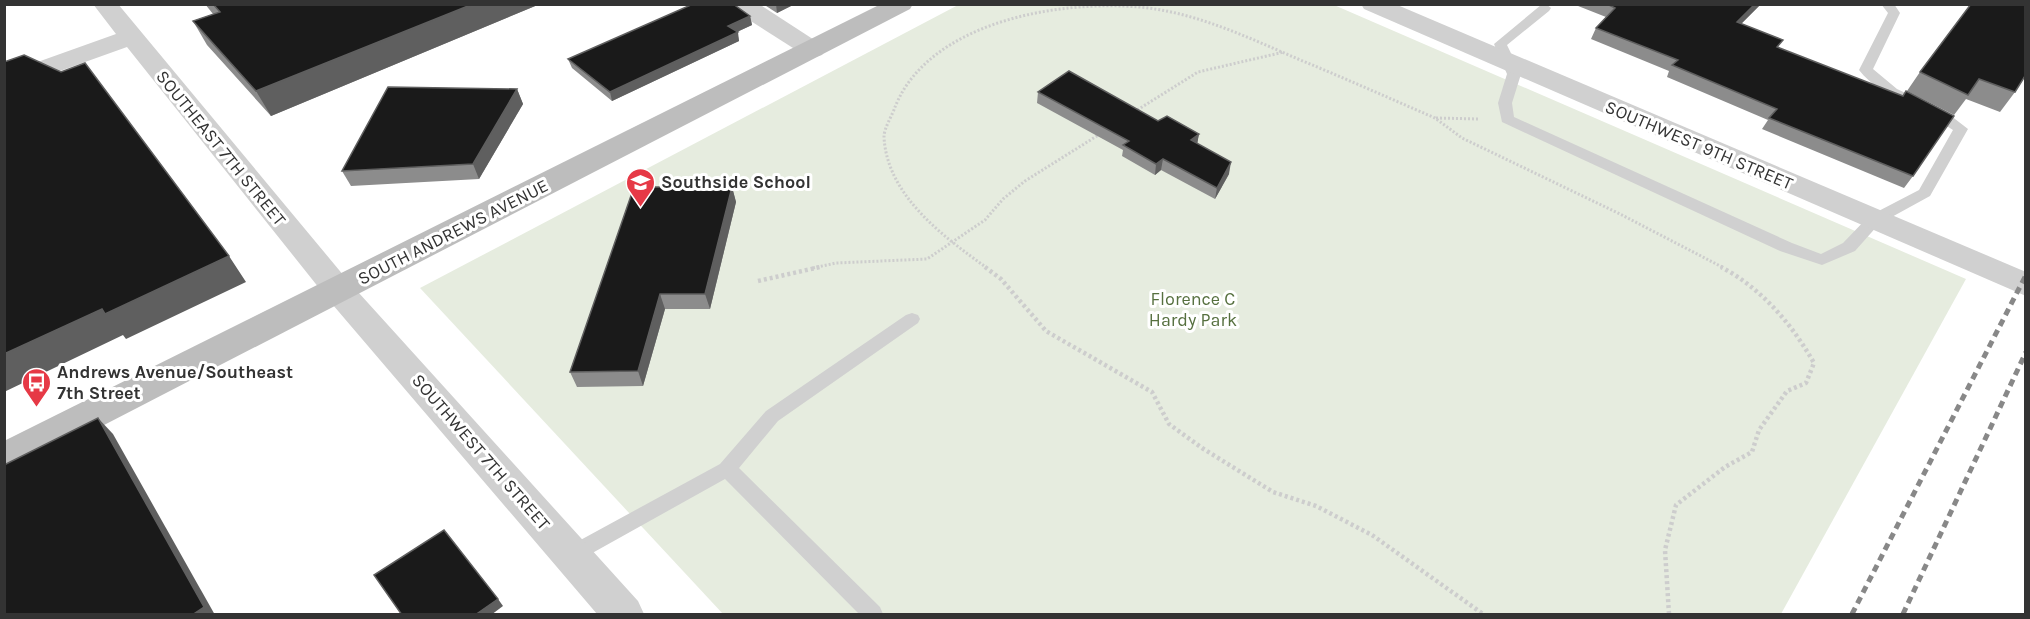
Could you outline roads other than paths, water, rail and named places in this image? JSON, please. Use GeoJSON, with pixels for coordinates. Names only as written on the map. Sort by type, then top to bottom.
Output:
{"type":"FeatureCollection","features":[{"type":"Feature","properties":{"kind":"main road","name":"SOUTH ANDREWS AVENUE"},"geometry":{"type":"LineString","coordinates":[[4,459],[901,4]]}},
{"type":"Feature","properties":{"kind":"street","name":"SOUTHEAST 7TH STREET"},"geometry":{"type":"LineString","coordinates":[[105,4],[338,290]]}},
{"type":"Feature","properties":{"kind":"street"},"geometry":{"type":"LineString","coordinates":[[741,4],[813,50]]}},
{"type":"Feature","properties":{"kind":"street","name":"SOUTHWEST 9TH STREET"},"geometry":{"type":"LineString","coordinates":[[1373,4],[2025,285]]}},
{"type":"Feature","properties":{"kind":"street"},"geometry":{"type":"LineString","coordinates":[[4,83],[131,37]]}},
{"type":"Feature","properties":{"kind":"street","name":"SOUTHWEST 7TH STREET"},"geometry":{"type":"LineString","coordinates":[[338,290],[623,615]]}},
{"type":"Feature","properties":{"kind":"lane"},"geometry":{"type":"LineString","coordinates":[[1545,8],[1500,44],[1514,74],[1506,104],[1507,119],[1786,247],[1822,260],[1849,248],[1874,220],[1925,193],[1961,129],[1941,115],[1892,92],[1866,70],[1894,13],[1887,4]]}},
{"type":"Feature","properties":{"kind":"lane"},"geometry":{"type":"LineString","coordinates":[[571,555],[727,469],[772,416],[912,319]]}},
{"type":"Feature","properties":{"kind":"lane"},"geometry":{"type":"LineString","coordinates":[[727,469],[873,615]]}},
{"type":"Feature","properties":{"kind":"railway"},"geometry":{"type":"LineString","coordinates":[[1852,614],[2026,275]]}},
{"type":"Feature","properties":{"kind":"railway"},"geometry":{"type":"LineString","coordinates":[[1903,614],[2026,352]]}},
{"type":"Feature","properties":{"kind":"place","name":"Southside School"},"geometry":{"type":"Point","coordinates":[640,208]}},
{"type":"Feature","properties":{"kind":"place","name":"Andrews Avenue/Southeast 7th Street"},"geometry":{"type":"Point","coordinates":[36,408]}},
{"type":"Feature","properties":{"kind":"park label","name":"Florence C Hardy Park"},"geometry":{"type":"Point","coordinates":[1193,309]}}]}
